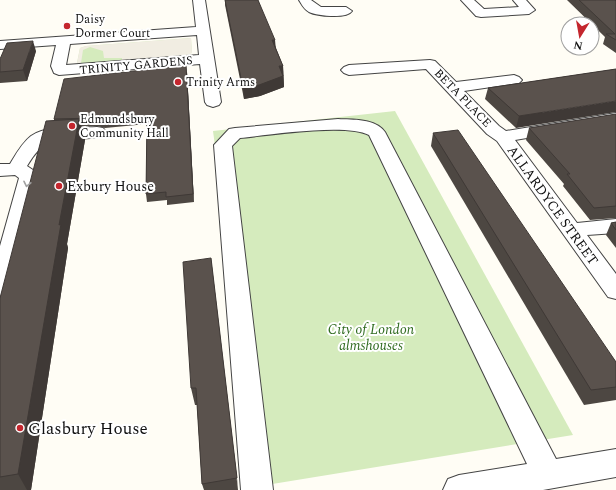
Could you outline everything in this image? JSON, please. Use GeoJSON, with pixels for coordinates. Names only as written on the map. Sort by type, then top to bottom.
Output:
{"type":"FeatureCollection","features":[{"type":"Feature","properties":{"kind":"street","name":"TRINITY GARDENS"},"geometry":{"type":"LineString","coordinates":[[64,41],[58,66],[59,70],[207,59],[199,0]]}},
{"type":"Feature","properties":{"kind":"street"},"geometry":{"type":"LineString","coordinates":[[467,0],[478,11],[486,14],[529,10],[519,0]]}},
{"type":"Feature","properties":{"kind":"street"},"geometry":{"type":"LineString","coordinates":[[307,3],[315,11],[346,11]]}},
{"type":"Feature","properties":{"kind":"street"},"geometry":{"type":"LineString","coordinates":[[0,45],[203,31]]}},
{"type":"Feature","properties":{"kind":"street"},"geometry":{"type":"LineString","coordinates":[[207,59],[213,102]]}},
{"type":"Feature","properties":{"kind":"street","name":"BETA PLACE"},"geometry":{"type":"LineString","coordinates":[[349,70],[430,64],[454,86],[493,130],[503,138]]}},
{"type":"Feature","properties":{"kind":"street"},"geometry":{"type":"LineString","coordinates":[[454,86],[514,80]]}},
{"type":"Feature","properties":{"kind":"street"},"geometry":{"type":"LineString","coordinates":[[503,138],[616,118]]}},
{"type":"Feature","properties":{"kind":"street"},"geometry":{"type":"LineString","coordinates":[[257,490],[223,145],[235,134],[338,124],[365,126],[376,132],[538,480]]}},
{"type":"Feature","properties":{"kind":"street"},"geometry":{"type":"LineString","coordinates":[[8,169],[39,140],[47,136],[97,132]]}},
{"type":"Feature","properties":{"kind":"street","name":"ALLARDYCE STREET"},"geometry":{"type":"LineString","coordinates":[[503,138],[616,291]]}},
{"type":"Feature","properties":{"kind":"street"},"geometry":{"type":"LineString","coordinates":[[0,289],[29,177],[25,172],[8,169]]}},
{"type":"Feature","properties":{"kind":"street"},"geometry":{"type":"LineString","coordinates":[[572,230],[616,226]]}},
{"type":"Feature","properties":{"kind":"street"},"geometry":{"type":"LineString","coordinates":[[459,490],[538,480],[616,463]]}},
{"type":"Feature","properties":{"kind":"green space"},"geometry":{"type":"Polygon","coordinates":[[[191,38],[192,53],[177,56],[83,64],[77,63],[80,48],[86,46],[191,38]]]}},
{"type":"Feature","properties":{"kind":"green space","name":"City of London almshouses"},"geometry":{"type":"Polygon","coordinates":[[[395,111],[573,435],[260,486],[213,131],[395,111]]]}},
{"type":"Feature","properties":{"kind":"shaded area"},"geometry":{"type":"Polygon","coordinates":[[[191,38],[192,53],[186,55],[122,61],[122,58],[104,58],[103,51],[90,47],[83,50],[81,63],[77,63],[80,48],[86,46],[191,38]]]}},
{"type":"Feature","properties":{"kind":"building"},"geometry":{"type":"Polygon","coordinates":[[[225,0],[258,0],[275,40],[272,40],[283,66],[279,66],[283,76],[259,85],[243,88],[225,0]]]}},
{"type":"Feature","properties":{"kind":"building"},"geometry":{"type":"Polygon","coordinates":[[[579,0],[616,1],[616,40],[606,34],[615,34],[600,20],[600,16],[596,16],[579,0]]]}},
{"type":"Feature","properties":{"kind":"building"},"geometry":{"type":"Polygon","coordinates":[[[33,41],[23,70],[0,72],[0,59],[7,43],[33,41]]]}},
{"type":"Feature","properties":{"kind":"building"},"geometry":{"type":"Polygon","coordinates":[[[186,65],[193,194],[166,197],[166,192],[146,194],[147,117],[103,121],[95,118],[54,119],[64,79],[186,65]]]}},
{"type":"Feature","properties":{"kind":"building"},"geometry":{"type":"Polygon","coordinates":[[[616,69],[616,101],[519,116],[488,88],[616,69]]]}},
{"type":"Feature","properties":{"kind":"building"},"geometry":{"type":"Polygon","coordinates":[[[616,114],[616,206],[594,208],[567,174],[570,174],[529,128],[616,114]]]}},
{"type":"Feature","properties":{"kind":"building"},"geometry":{"type":"Polygon","coordinates":[[[79,119],[59,225],[61,224],[18,474],[0,477],[0,298],[46,121],[79,119]]]}},
{"type":"Feature","properties":{"kind":"building"},"geometry":{"type":"Polygon","coordinates":[[[458,130],[616,362],[616,387],[591,390],[433,133],[458,130]]]}},
{"type":"Feature","properties":{"kind":"building"},"geometry":{"type":"Polygon","coordinates":[[[616,222],[616,230],[611,223],[616,222]]]}},
{"type":"Feature","properties":{"kind":"building"},"geometry":{"type":"Polygon","coordinates":[[[211,258],[237,478],[202,484],[196,388],[191,388],[183,262],[211,258]]]}},
{"type":"Feature","properties":{"kind":"place","name":"Daisy Dormer Court"},"geometry":{"type":"Point","coordinates":[67,26]}},
{"type":"Feature","properties":{"kind":"place","name":"Trinity Arms"},"geometry":{"type":"Point","coordinates":[178,82]}},
{"type":"Feature","properties":{"kind":"place","name":"Edmundsbury Community Hall"},"geometry":{"type":"Point","coordinates":[72,126]}},
{"type":"Feature","properties":{"kind":"place","name":"Exbury House"},"geometry":{"type":"Point","coordinates":[59,186]}},
{"type":"Feature","properties":{"kind":"place","name":"Glasbury House"},"geometry":{"type":"Point","coordinates":[20,428]}}]}
